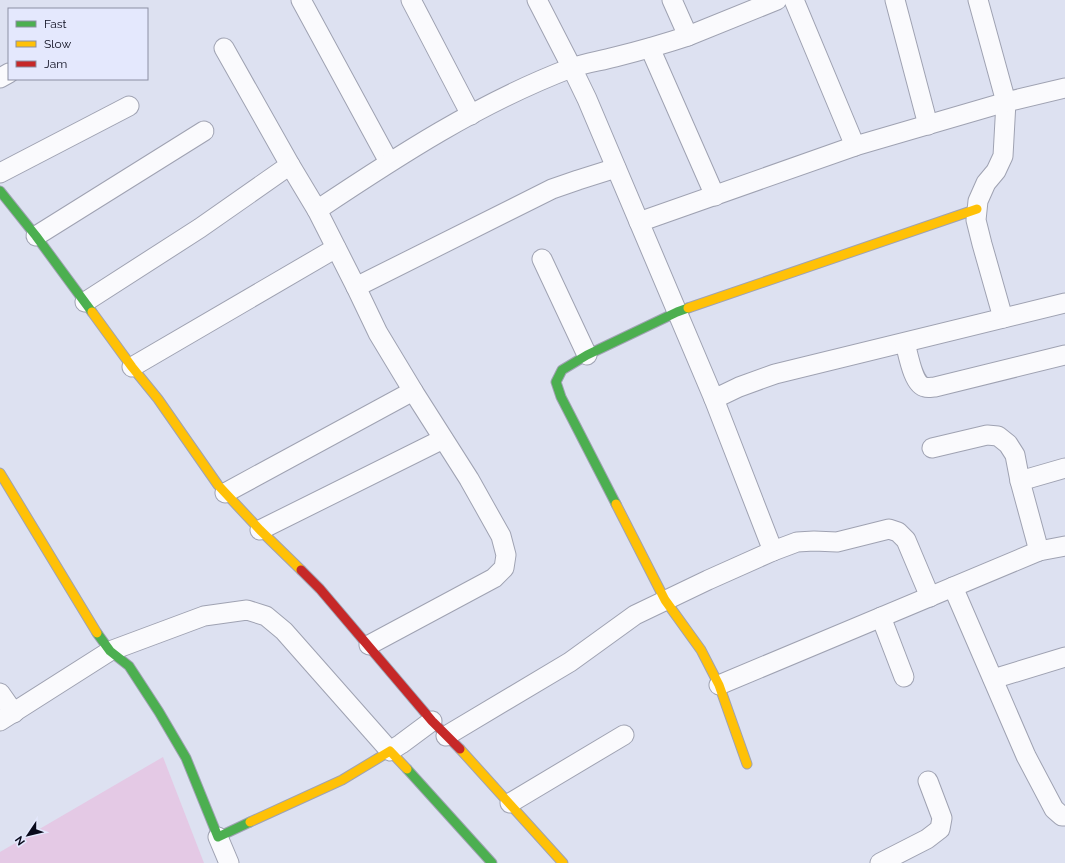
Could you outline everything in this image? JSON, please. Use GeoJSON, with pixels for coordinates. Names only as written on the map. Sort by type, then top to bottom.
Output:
{"type":"FeatureCollection","features":[{"type":"Feature","properties":{"kind":"street"},"geometry":{"type":"LineString","coordinates":[[301,0],[389,162]]}},
{"type":"Feature","properties":{"kind":"street"},"geometry":{"type":"LineString","coordinates":[[411,0],[471,114]]}},
{"type":"Feature","properties":{"kind":"street"},"geometry":{"type":"LineString","coordinates":[[537,0],[572,68],[678,312],[714,399],[773,551]]}},
{"type":"Feature","properties":{"kind":"street"},"geometry":{"type":"LineString","coordinates":[[672,0],[688,36]]}},
{"type":"Feature","properties":{"kind":"street"},"geometry":{"type":"LineString","coordinates":[[317,210],[389,162],[444,129],[527,86],[572,68],[650,48],[688,36],[777,0]]}},
{"type":"Feature","properties":{"kind":"street"},"geometry":{"type":"LineString","coordinates":[[794,0],[855,146]]}},
{"type":"Feature","properties":{"kind":"street"},"geometry":{"type":"LineString","coordinates":[[895,0],[928,125]]}},
{"type":"Feature","properties":{"kind":"street"},"geometry":{"type":"LineString","coordinates":[[978,0],[1006,102],[1003,156],[996,171],[986,183],[978,201],[976,220],[1003,318]]}},
{"type":"Feature","properties":{"kind":"street"},"geometry":{"type":"LineString","coordinates":[[224,48],[317,210],[378,333],[412,391],[469,479],[501,536],[506,555],[504,568],[494,578],[369,645]]}},
{"type":"Feature","properties":{"kind":"street"},"geometry":{"type":"LineString","coordinates":[[650,48],[716,196]]}},
{"type":"Feature","properties":{"kind":"street"},"geometry":{"type":"LineString","coordinates":[[639,222],[855,146],[1006,102],[1065,88]]}},
{"type":"Feature","properties":{"kind":"street"},"geometry":{"type":"LineString","coordinates":[[0,173],[128,106]]}},
{"type":"Feature","properties":{"kind":"street"},"geometry":{"type":"LineString","coordinates":[[36,236],[204,131]]}},
{"type":"Feature","properties":{"kind":"street"},"geometry":{"type":"LineString","coordinates":[[85,302],[200,228],[290,165]]}},
{"type":"Feature","properties":{"kind":"street"},"geometry":{"type":"LineString","coordinates":[[356,287],[552,189],[616,168]]}},
{"type":"Feature","properties":{"kind":"street"},"geometry":{"type":"LineString","coordinates":[[0,192],[36,236],[132,367],[158,399],[201,463],[225,493],[320,589],[369,645],[426,725],[446,736],[470,759],[563,863]]}},
{"type":"Feature","properties":{"kind":"street"},"geometry":{"type":"LineString","coordinates":[[747,764],[719,685],[701,650],[665,600],[557,388],[556,382],[562,370],[587,355],[678,312],[977,208]]}},
{"type":"Feature","properties":{"kind":"street"},"geometry":{"type":"LineString","coordinates":[[132,367],[336,248]]}},
{"type":"Feature","properties":{"kind":"street"},"geometry":{"type":"LineString","coordinates":[[542,259],[587,355]]}},
{"type":"Feature","properties":{"kind":"street"},"geometry":{"type":"LineString","coordinates":[[714,399],[739,387],[775,374],[905,343],[1065,302]]}},
{"type":"Feature","properties":{"kind":"street"},"geometry":{"type":"LineString","coordinates":[[905,343],[916,379],[920,385],[926,387],[934,387],[1065,355]]}},
{"type":"Feature","properties":{"kind":"street"},"geometry":{"type":"LineString","coordinates":[[225,493],[412,391]]}},
{"type":"Feature","properties":{"kind":"street"},"geometry":{"type":"LineString","coordinates":[[932,448],[987,435],[998,436],[1008,444],[1015,455],[1020,481],[1039,551]]}},
{"type":"Feature","properties":{"kind":"street"},"geometry":{"type":"LineString","coordinates":[[260,530],[443,439]]}},
{"type":"Feature","properties":{"kind":"street"},"geometry":{"type":"LineString","coordinates":[[1020,481],[1065,468]]}},
{"type":"Feature","properties":{"kind":"street"},"geometry":{"type":"LineString","coordinates":[[0,474],[68,586],[110,650],[129,666],[159,712],[186,758],[229,863]]}},
{"type":"Feature","properties":{"kind":"street"},"geometry":{"type":"LineString","coordinates":[[446,736],[570,662],[635,615],[708,580],[797,542],[837,542],[889,529],[898,532],[906,540],[930,596]]}},
{"type":"Feature","properties":{"kind":"street"},"geometry":{"type":"LineString","coordinates":[[719,685],[1039,551],[1065,546]]}},
{"type":"Feature","properties":{"kind":"street"},"geometry":{"type":"LineString","coordinates":[[953,587],[1026,756],[1054,809],[1062,816],[1065,816]]}},
{"type":"Feature","properties":{"kind":"street"},"geometry":{"type":"LineString","coordinates":[[0,693],[7,717],[110,650],[204,616],[247,610],[266,616],[284,631],[396,747],[492,863]]}},
{"type":"Feature","properties":{"kind":"street"},"geometry":{"type":"LineString","coordinates":[[881,617],[904,677]]}},
{"type":"Feature","properties":{"kind":"street"},"geometry":{"type":"LineString","coordinates":[[993,679],[1065,657]]}},
{"type":"Feature","properties":{"kind":"street"},"geometry":{"type":"LineString","coordinates":[[218,837],[342,780],[396,747],[426,725]]}},
{"type":"Feature","properties":{"kind":"street"},"geometry":{"type":"LineString","coordinates":[[510,803],[624,736]]}},
{"type":"Feature","properties":{"kind":"street"},"geometry":{"type":"LineString","coordinates":[[880,863],[927,839],[940,829],[942,818],[928,781]]}},
{"type":"Feature","properties":{"kind":"shaded area"},"geometry":{"type":"Polygon","coordinates":[[[163,757],[204,863],[0,863],[0,852],[163,757]]]}},
{"type":"Feature","properties":{"kind":"traffic: fast"},"geometry":{"type":"LineString","coordinates":[[0,191],[36,236],[92,312]]}},
{"type":"Feature","properties":{"kind":"traffic: fast"},"geometry":{"type":"LineString","coordinates":[[616,504],[561,397],[556,382],[562,370],[587,355],[688,308]]}},
{"type":"Feature","properties":{"kind":"traffic: fast"},"geometry":{"type":"LineString","coordinates":[[97,633],[110,651],[129,666],[159,712],[186,758],[218,837],[250,822]]}},
{"type":"Feature","properties":{"kind":"traffic: fast"},"geometry":{"type":"LineString","coordinates":[[407,769],[492,863]]}},
{"type":"Feature","properties":{"kind":"traffic: slow"},"geometry":{"type":"LineString","coordinates":[[688,308],[977,209]]}},
{"type":"Feature","properties":{"kind":"traffic: slow"},"geometry":{"type":"LineString","coordinates":[[92,312],[132,367],[158,399],[218,485],[260,530],[301,570]]}},
{"type":"Feature","properties":{"kind":"traffic: slow"},"geometry":{"type":"LineString","coordinates":[[0,473],[97,633]]}},
{"type":"Feature","properties":{"kind":"traffic: slow"},"geometry":{"type":"LineString","coordinates":[[616,504],[665,600],[701,650],[719,685],[747,764]]}},
{"type":"Feature","properties":{"kind":"traffic: slow"},"geometry":{"type":"LineString","coordinates":[[460,749],[563,863]]}},
{"type":"Feature","properties":{"kind":"traffic: slow"},"geometry":{"type":"LineString","coordinates":[[250,822],[342,780],[390,751],[407,769]]}},
{"type":"Feature","properties":{"kind":"traffic: jam"},"geometry":{"type":"LineString","coordinates":[[301,570],[320,589],[432,721],[460,749]]}}]}
